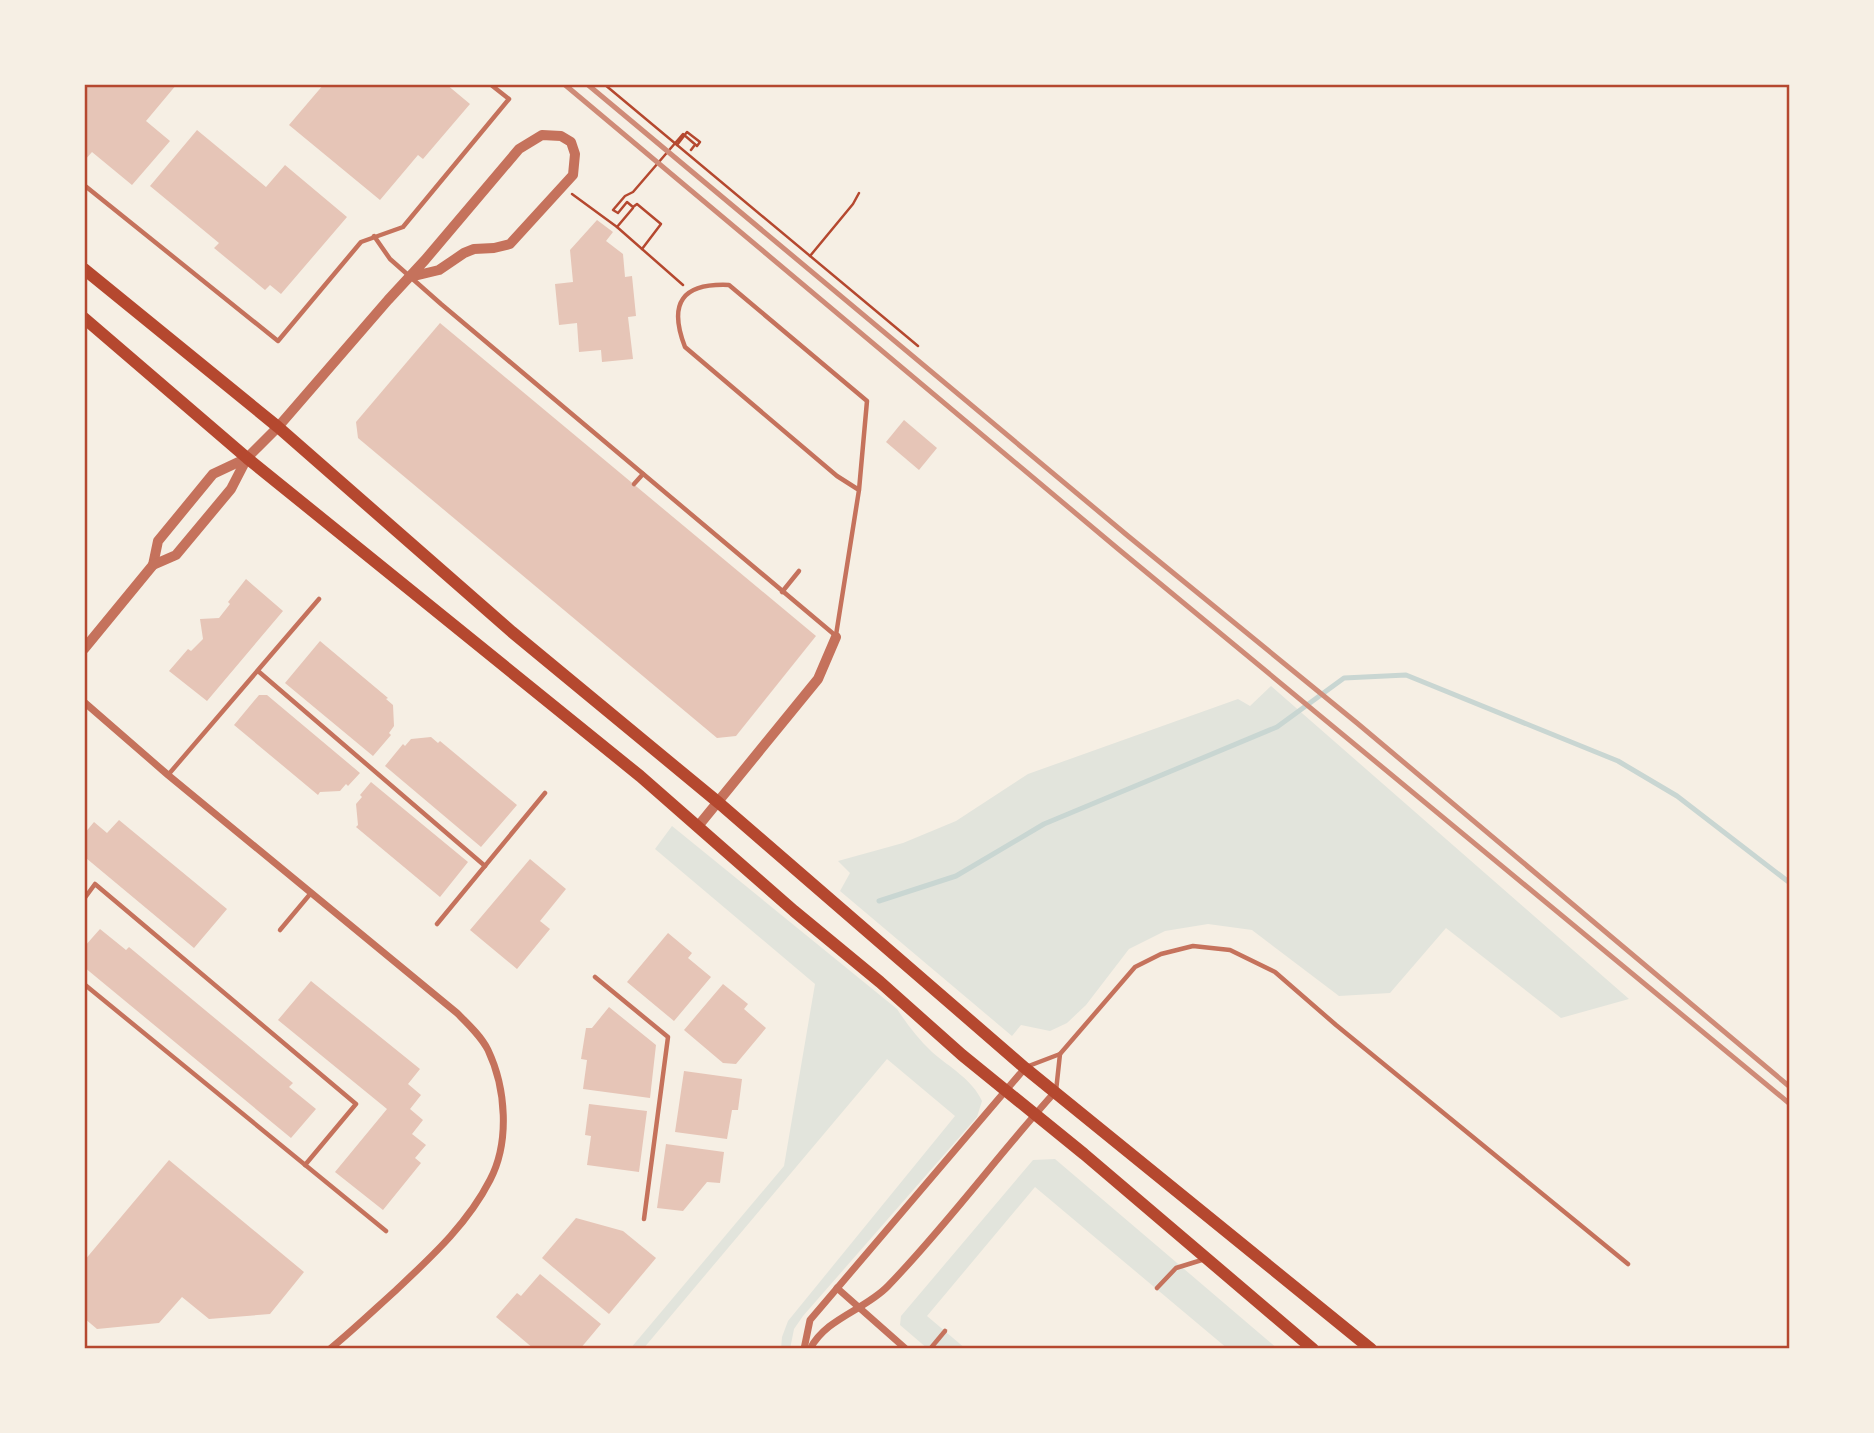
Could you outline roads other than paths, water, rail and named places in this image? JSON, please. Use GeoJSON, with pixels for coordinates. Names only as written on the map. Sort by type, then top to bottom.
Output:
{"type":"FeatureCollection","features":[{"type":"Feature","properties":{"kind":"main road"},"geometry":{"type":"LineString","coordinates":[[84,269],[278,427],[512,632],[719,803],[1025,1068],[1371,1349]]}},
{"type":"Feature","properties":{"kind":"main road"},"geometry":{"type":"LineString","coordinates":[[84,318],[247,458],[699,825],[794,911],[1313,1349]]}},
{"type":"Feature","properties":{"kind":"street"},"geometry":{"type":"LineString","coordinates":[[84,649],[153,565],[176,555],[231,489],[247,458],[278,427],[519,149],[548,134],[561,136],[570,142],[575,154],[573,174],[510,244],[474,249],[439,270],[410,277]]}},
{"type":"Feature","properties":{"kind":"street"},"geometry":{"type":"LineString","coordinates":[[153,565],[158,541],[213,474],[247,458]]}},
{"type":"Feature","properties":{"kind":"street"},"geometry":{"type":"LineString","coordinates":[[699,825],[818,679],[836,637]]}},
{"type":"Feature","properties":{"kind":"street"},"geometry":{"type":"LineString","coordinates":[[84,702],[168,775],[432,992],[473,1029],[487,1048],[502,1100],[503,1122],[498,1161],[492,1177],[471,1212],[432,1257],[330,1349]]}},
{"type":"Feature","properties":{"kind":"street"},"geometry":{"type":"LineString","coordinates":[[804,1349],[810,1320],[1025,1068]]}},
{"type":"Feature","properties":{"kind":"street"},"geometry":{"type":"LineString","coordinates":[[810,1349],[817,1336],[884,1289],[918,1254],[1055,1093]]}},
{"type":"Feature","properties":{"kind":"street"},"geometry":{"type":"LineString","coordinates":[[837,1288],[906,1349]]}},
{"type":"Feature","properties":{"kind":"lane"},"geometry":{"type":"LineString","coordinates":[[84,185],[278,341],[361,242],[403,227],[509,99],[490,84]]}},
{"type":"Feature","properties":{"kind":"lane"},"geometry":{"type":"LineString","coordinates":[[374,236],[390,259],[410,277],[836,637]]}},
{"type":"Feature","properties":{"kind":"lane"},"geometry":{"type":"LineString","coordinates":[[836,637],[859,490],[867,401],[729,285],[710,284],[689,291],[676,315],[678,330],[685,347],[837,476],[859,490]]}},
{"type":"Feature","properties":{"kind":"lane"},"geometry":{"type":"LineString","coordinates":[[634,484],[643,474]]}},
{"type":"Feature","properties":{"kind":"lane"},"geometry":{"type":"LineString","coordinates":[[782,592],[799,571]]}},
{"type":"Feature","properties":{"kind":"lane"},"geometry":{"type":"LineString","coordinates":[[168,775],[319,599]]}},
{"type":"Feature","properties":{"kind":"lane"},"geometry":{"type":"LineString","coordinates":[[258,671],[485,866]]}},
{"type":"Feature","properties":{"kind":"lane"},"geometry":{"type":"LineString","coordinates":[[437,924],[545,793]]}},
{"type":"Feature","properties":{"kind":"lane"},"geometry":{"type":"LineString","coordinates":[[84,899],[95,884],[356,1104],[305,1165]]}},
{"type":"Feature","properties":{"kind":"lane"},"geometry":{"type":"LineString","coordinates":[[280,930],[311,893]]}},
{"type":"Feature","properties":{"kind":"lane"},"geometry":{"type":"LineString","coordinates":[[1025,1068],[1060,1054],[1135,967],[1161,954],[1194,946],[1230,950],[1275,972],[1628,1264]]}},
{"type":"Feature","properties":{"kind":"lane"},"geometry":{"type":"LineString","coordinates":[[595,977],[668,1037],[644,1219]]}},
{"type":"Feature","properties":{"kind":"lane"},"geometry":{"type":"LineString","coordinates":[[84,984],[386,1231]]}},
{"type":"Feature","properties":{"kind":"lane"},"geometry":{"type":"LineString","coordinates":[[1055,1093],[1060,1054]]}},
{"type":"Feature","properties":{"kind":"lane"},"geometry":{"type":"LineString","coordinates":[[1157,1289],[1176,1268],[1207,1259]]}},
{"type":"Feature","properties":{"kind":"lane"},"geometry":{"type":"LineString","coordinates":[[930,1349],[944,1331]]}},
{"type":"Feature","properties":{"kind":"waterway"},"geometry":{"type":"LineString","coordinates":[[879,901],[956,876],[1044,824],[1277,727],[1344,678],[1406,675],[1618,761],[1677,796],[1790,883]]}},
{"type":"Feature","properties":{"kind":"railway"},"geometry":{"type":"LineString","coordinates":[[564,84],[1117,548],[1790,1104]]}},
{"type":"Feature","properties":{"kind":"railway"},"geometry":{"type":"LineString","coordinates":[[587,84],[1128,536],[1357,723],[1790,1087]]}}]}
